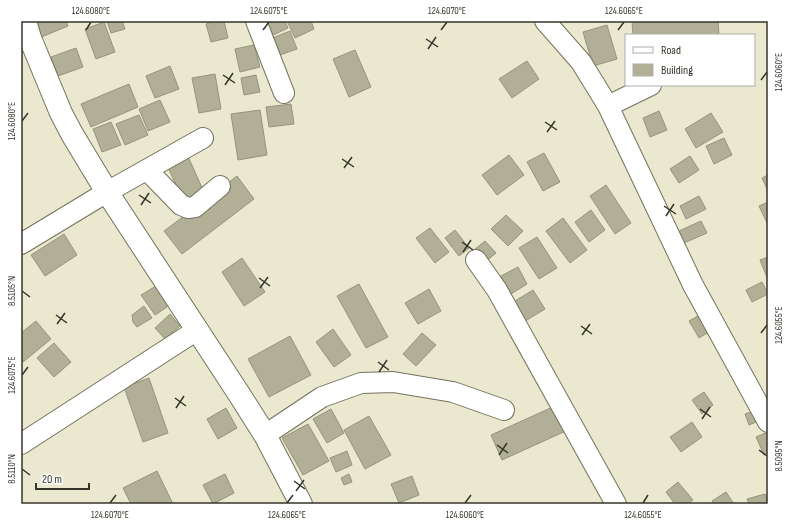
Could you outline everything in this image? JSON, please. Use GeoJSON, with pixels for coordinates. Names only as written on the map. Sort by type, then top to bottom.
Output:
{"type":"FeatureCollection","features":[{"type":"Feature","properties":{"kind":"street"},"geometry":{"type":"LineString","coordinates":[[25,21],[30,38],[61,113],[72,134],[107,192],[265,435],[300,504]]}},
{"type":"Feature","properties":{"kind":"street"},"geometry":{"type":"LineString","coordinates":[[256,21],[284,94]]}},
{"type":"Feature","properties":{"kind":"street"},"geometry":{"type":"LineString","coordinates":[[545,21],[581,62],[608,106],[693,285],[768,422]]}},
{"type":"Feature","properties":{"kind":"street"},"geometry":{"type":"LineString","coordinates":[[608,106],[649,86]]}},
{"type":"Feature","properties":{"kind":"street"},"geometry":{"type":"LineString","coordinates":[[21,244],[107,192],[203,138]]}},
{"type":"Feature","properties":{"kind":"street"},"geometry":{"type":"LineString","coordinates":[[147,170],[181,205],[188,208],[195,207],[220,186]]}},
{"type":"Feature","properties":{"kind":"street"},"geometry":{"type":"LineString","coordinates":[[476,260],[496,290],[616,504]]}},
{"type":"Feature","properties":{"kind":"street"},"geometry":{"type":"LineString","coordinates":[[21,444],[197,330]]}},
{"type":"Feature","properties":{"kind":"street"},"geometry":{"type":"LineString","coordinates":[[265,435],[322,398],[360,383],[393,382],[453,392],[504,410]]}},
{"type":"Feature","properties":{"kind":"building"},"geometry":{"type":"Polygon","coordinates":[[[33,21],[66,21],[68,26],[39,38],[33,21]]]}},
{"type":"Feature","properties":{"kind":"building"},"geometry":{"type":"Polygon","coordinates":[[[107,21],[122,21],[125,29],[111,33],[107,21]]]}},
{"type":"Feature","properties":{"kind":"building"},"geometry":{"type":"Polygon","coordinates":[[[216,21],[224,21],[228,38],[211,42],[206,24],[216,21]]]}},
{"type":"Feature","properties":{"kind":"building"},"geometry":{"type":"Polygon","coordinates":[[[262,21],[285,21],[288,28],[269,37],[262,21]]]}},
{"type":"Feature","properties":{"kind":"building"},"geometry":{"type":"Polygon","coordinates":[[[287,21],[311,21],[314,29],[295,38],[287,21]]]}},
{"type":"Feature","properties":{"kind":"building"},"geometry":{"type":"Polygon","coordinates":[[[632,21],[718,21],[719,34],[633,34],[632,21]]]}},
{"type":"Feature","properties":{"kind":"building"},"geometry":{"type":"Polygon","coordinates":[[[104,22],[115,52],[96,59],[85,29],[104,22]]]}},
{"type":"Feature","properties":{"kind":"building"},"geometry":{"type":"Polygon","coordinates":[[[607,25],[617,59],[593,66],[583,32],[607,25]]]}},
{"type":"Feature","properties":{"kind":"building"},"geometry":{"type":"Polygon","coordinates":[[[290,31],[297,49],[277,56],[270,39],[290,31]]]}},
{"type":"Feature","properties":{"kind":"building"},"geometry":{"type":"Polygon","coordinates":[[[254,45],[260,67],[240,72],[235,49],[254,45]]]}},
{"type":"Feature","properties":{"kind":"building"},"geometry":{"type":"Polygon","coordinates":[[[76,48],[83,67],[58,76],[51,57],[76,48]]]}},
{"type":"Feature","properties":{"kind":"building"},"geometry":{"type":"Polygon","coordinates":[[[355,50],[371,87],[349,97],[333,59],[355,50]]]}},
{"type":"Feature","properties":{"kind":"building"},"geometry":{"type":"Polygon","coordinates":[[[527,61],[539,79],[512,98],[499,79],[527,61]]]}},
{"type":"Feature","properties":{"kind":"building"},"geometry":{"type":"Polygon","coordinates":[[[170,66],[179,89],[155,98],[146,76],[170,66]]]}},
{"type":"Feature","properties":{"kind":"building"},"geometry":{"type":"Polygon","coordinates":[[[215,74],[221,109],[199,113],[192,78],[215,74]]]}},
{"type":"Feature","properties":{"kind":"building"},"geometry":{"type":"Polygon","coordinates":[[[256,75],[260,92],[244,95],[241,78],[256,75]]]}},
{"type":"Feature","properties":{"kind":"building"},"geometry":{"type":"Polygon","coordinates":[[[129,84],[138,107],[91,127],[81,104],[129,84]]]}},
{"type":"Feature","properties":{"kind":"building"},"geometry":{"type":"Polygon","coordinates":[[[160,100],[170,122],[148,131],[139,109],[160,100]]]}},
{"type":"Feature","properties":{"kind":"building"},"geometry":{"type":"Polygon","coordinates":[[[291,104],[294,124],[269,127],[266,107],[291,104]]]}},
{"type":"Feature","properties":{"kind":"building"},"geometry":{"type":"Polygon","coordinates":[[[260,110],[267,155],[238,160],[231,114],[260,110]]]}},
{"type":"Feature","properties":{"kind":"building"},"geometry":{"type":"Polygon","coordinates":[[[659,111],[667,130],[650,137],[643,118],[659,111]]]}},
{"type":"Feature","properties":{"kind":"building"},"geometry":{"type":"Polygon","coordinates":[[[711,113],[723,132],[696,148],[685,129],[711,113]]]}},
{"type":"Feature","properties":{"kind":"building"},"geometry":{"type":"Polygon","coordinates":[[[139,115],[148,135],[125,145],[116,124],[139,115]]]}},
{"type":"Feature","properties":{"kind":"building"},"geometry":{"type":"Polygon","coordinates":[[[111,122],[121,145],[102,152],[93,129],[111,122]]]}},
{"type":"Feature","properties":{"kind":"building"},"geometry":{"type":"Polygon","coordinates":[[[724,138],[732,155],[714,164],[706,146],[724,138]]]}},
{"type":"Feature","properties":{"kind":"building"},"geometry":{"type":"Polygon","coordinates":[[[186,152],[204,192],[184,202],[165,161],[186,152]]]}},
{"type":"Feature","properties":{"kind":"building"},"geometry":{"type":"Polygon","coordinates":[[[544,153],[560,182],[543,191],[527,162],[544,153]]]}},
{"type":"Feature","properties":{"kind":"building"},"geometry":{"type":"Polygon","coordinates":[[[509,155],[524,175],[497,195],[482,175],[509,155]]]}},
{"type":"Feature","properties":{"kind":"building"},"geometry":{"type":"Polygon","coordinates":[[[690,156],[699,170],[679,183],[670,169],[690,156]]]}},
{"type":"Feature","properties":{"kind":"building"},"geometry":{"type":"Polygon","coordinates":[[[768,175],[768,191],[762,178],[768,175]]]}},
{"type":"Feature","properties":{"kind":"building"},"geometry":{"type":"Polygon","coordinates":[[[237,176],[254,199],[182,254],[164,231],[237,176]]]}},
{"type":"Feature","properties":{"kind":"building"},"geometry":{"type":"Polygon","coordinates":[[[606,185],[631,223],[615,234],[590,196],[606,185]]]}},
{"type":"Feature","properties":{"kind":"building"},"geometry":{"type":"Polygon","coordinates":[[[699,196],[706,209],[686,219],[680,206],[699,196]]]}},
{"type":"Feature","properties":{"kind":"building"},"geometry":{"type":"Polygon","coordinates":[[[768,202],[768,225],[759,206],[768,202]]]}},
{"type":"Feature","properties":{"kind":"building"},"geometry":{"type":"Polygon","coordinates":[[[591,210],[605,230],[589,242],[575,222],[591,210]]]}},
{"type":"Feature","properties":{"kind":"building"},"geometry":{"type":"Polygon","coordinates":[[[506,215],[523,231],[508,246],[491,229],[506,215]]]}},
{"type":"Feature","properties":{"kind":"building"},"geometry":{"type":"Polygon","coordinates":[[[563,218],[587,250],[570,263],[546,231],[563,218]]]}},
{"type":"Feature","properties":{"kind":"building"},"geometry":{"type":"Polygon","coordinates":[[[701,221],[707,233],[684,243],[679,231],[701,221]]]}},
{"type":"Feature","properties":{"kind":"building"},"geometry":{"type":"Polygon","coordinates":[[[430,228],[449,252],[435,263],[416,238],[430,228]]]}},
{"type":"Feature","properties":{"kind":"building"},"geometry":{"type":"Polygon","coordinates":[[[455,230],[469,248],[459,256],[445,238],[455,230]]]}},
{"type":"Feature","properties":{"kind":"building"},"geometry":{"type":"Polygon","coordinates":[[[64,234],[77,255],[45,276],[31,255],[64,234]]]}},
{"type":"Feature","properties":{"kind":"building"},"geometry":{"type":"Polygon","coordinates":[[[537,237],[557,268],[539,279],[519,248],[537,237]]]}},
{"type":"Feature","properties":{"kind":"building"},"geometry":{"type":"Polygon","coordinates":[[[485,241],[496,253],[484,263],[474,250],[485,241]]]}},
{"type":"Feature","properties":{"kind":"building"},"geometry":{"type":"Polygon","coordinates":[[[768,257],[768,280],[760,260],[768,257]]]}},
{"type":"Feature","properties":{"kind":"building"},"geometry":{"type":"Polygon","coordinates":[[[242,258],[265,292],[244,306],[222,272],[242,258]]]}},
{"type":"Feature","properties":{"kind":"building"},"geometry":{"type":"Polygon","coordinates":[[[518,267],[527,284],[511,294],[501,276],[518,267]]]}},
{"type":"Feature","properties":{"kind":"building"},"geometry":{"type":"Polygon","coordinates":[[[762,282],[768,294],[752,302],[746,290],[762,282]]]}},
{"type":"Feature","properties":{"kind":"building"},"geometry":{"type":"Polygon","coordinates":[[[359,284],[388,337],[366,348],[337,296],[359,284]]]}},
{"type":"Feature","properties":{"kind":"building"},"geometry":{"type":"Polygon","coordinates":[[[156,286],[168,300],[167,307],[155,315],[141,295],[156,286]]]}},
{"type":"Feature","properties":{"kind":"building"},"geometry":{"type":"Polygon","coordinates":[[[429,289],[441,311],[418,324],[405,303],[429,289]]]}},
{"type":"Feature","properties":{"kind":"building"},"geometry":{"type":"Polygon","coordinates":[[[533,290],[545,309],[522,323],[510,304],[533,290]]]}},
{"type":"Feature","properties":{"kind":"building"},"geometry":{"type":"Polygon","coordinates":[[[144,306],[152,318],[137,327],[133,322],[132,315],[144,306]]]}},
{"type":"Feature","properties":{"kind":"building"},"geometry":{"type":"Polygon","coordinates":[[[705,312],[714,329],[699,338],[689,321],[705,312]]]}},
{"type":"Feature","properties":{"kind":"building"},"geometry":{"type":"Polygon","coordinates":[[[170,314],[180,326],[165,339],[155,328],[170,314]]]}},
{"type":"Feature","properties":{"kind":"building"},"geometry":{"type":"Polygon","coordinates":[[[36,321],[51,339],[23,362],[21,359],[21,333],[36,321]]]}},
{"type":"Feature","properties":{"kind":"building"},"geometry":{"type":"Polygon","coordinates":[[[333,329],[351,355],[334,367],[316,342],[333,329]]]}},
{"type":"Feature","properties":{"kind":"building"},"geometry":{"type":"Polygon","coordinates":[[[422,333],[436,345],[416,366],[403,354],[422,333]]]}},
{"type":"Feature","properties":{"kind":"building"},"geometry":{"type":"Polygon","coordinates":[[[290,336],[311,375],[269,397],[248,359],[290,336]]]}},
{"type":"Feature","properties":{"kind":"building"},"geometry":{"type":"Polygon","coordinates":[[[54,343],[71,362],[54,377],[37,358],[54,343]]]}},
{"type":"Feature","properties":{"kind":"building"},"geometry":{"type":"Polygon","coordinates":[[[149,378],[168,433],[143,442],[124,387],[149,378]]]}},
{"type":"Feature","properties":{"kind":"building"},"geometry":{"type":"Polygon","coordinates":[[[704,392],[713,405],[702,414],[692,400],[704,392]]]}},
{"type":"Feature","properties":{"kind":"building"},"geometry":{"type":"Polygon","coordinates":[[[557,405],[568,430],[502,460],[491,435],[557,405]]]}},
{"type":"Feature","properties":{"kind":"building"},"geometry":{"type":"Polygon","coordinates":[[[226,408],[237,428],[218,439],[207,419],[226,408]]]}},
{"type":"Feature","properties":{"kind":"building"},"geometry":{"type":"Polygon","coordinates":[[[331,409],[344,433],[327,443],[313,419],[331,409]]]}},
{"type":"Feature","properties":{"kind":"building"},"geometry":{"type":"Polygon","coordinates":[[[757,410],[761,420],[749,425],[745,414],[757,410]]]}},
{"type":"Feature","properties":{"kind":"building"},"geometry":{"type":"Polygon","coordinates":[[[369,416],[391,455],[365,469],[344,430],[369,416]]]}},
{"type":"Feature","properties":{"kind":"building"},"geometry":{"type":"Polygon","coordinates":[[[692,422],[702,437],[681,452],[670,437],[692,422]]]}},
{"type":"Feature","properties":{"kind":"building"},"geometry":{"type":"Polygon","coordinates":[[[308,424],[329,461],[303,475],[282,438],[308,424]]]}},
{"type":"Feature","properties":{"kind":"building"},"geometry":{"type":"Polygon","coordinates":[[[768,432],[768,453],[764,455],[756,437],[768,432]]]}},
{"type":"Feature","properties":{"kind":"building"},"geometry":{"type":"Polygon","coordinates":[[[347,451],[352,465],[336,472],[330,458],[347,451]]]}},
{"type":"Feature","properties":{"kind":"building"},"geometry":{"type":"Polygon","coordinates":[[[157,471],[173,504],[131,504],[123,488],[157,471]]]}},
{"type":"Feature","properties":{"kind":"building"},"geometry":{"type":"Polygon","coordinates":[[[225,474],[234,493],[213,504],[203,485],[225,474]]]}},
{"type":"Feature","properties":{"kind":"building"},"geometry":{"type":"Polygon","coordinates":[[[349,474],[352,482],[344,485],[341,478],[349,474]]]}},
{"type":"Feature","properties":{"kind":"building"},"geometry":{"type":"Polygon","coordinates":[[[412,476],[419,495],[399,503],[391,484],[412,476]]]}},
{"type":"Feature","properties":{"kind":"building"},"geometry":{"type":"Polygon","coordinates":[[[678,482],[693,500],[687,504],[675,504],[666,492],[678,482]]]}},
{"type":"Feature","properties":{"kind":"building"},"geometry":{"type":"Polygon","coordinates":[[[726,492],[734,504],[714,504],[712,501],[726,492]]]}},
{"type":"Feature","properties":{"kind":"building"},"geometry":{"type":"Polygon","coordinates":[[[765,494],[768,504],[749,504],[747,499],[765,494]]]}}]}
